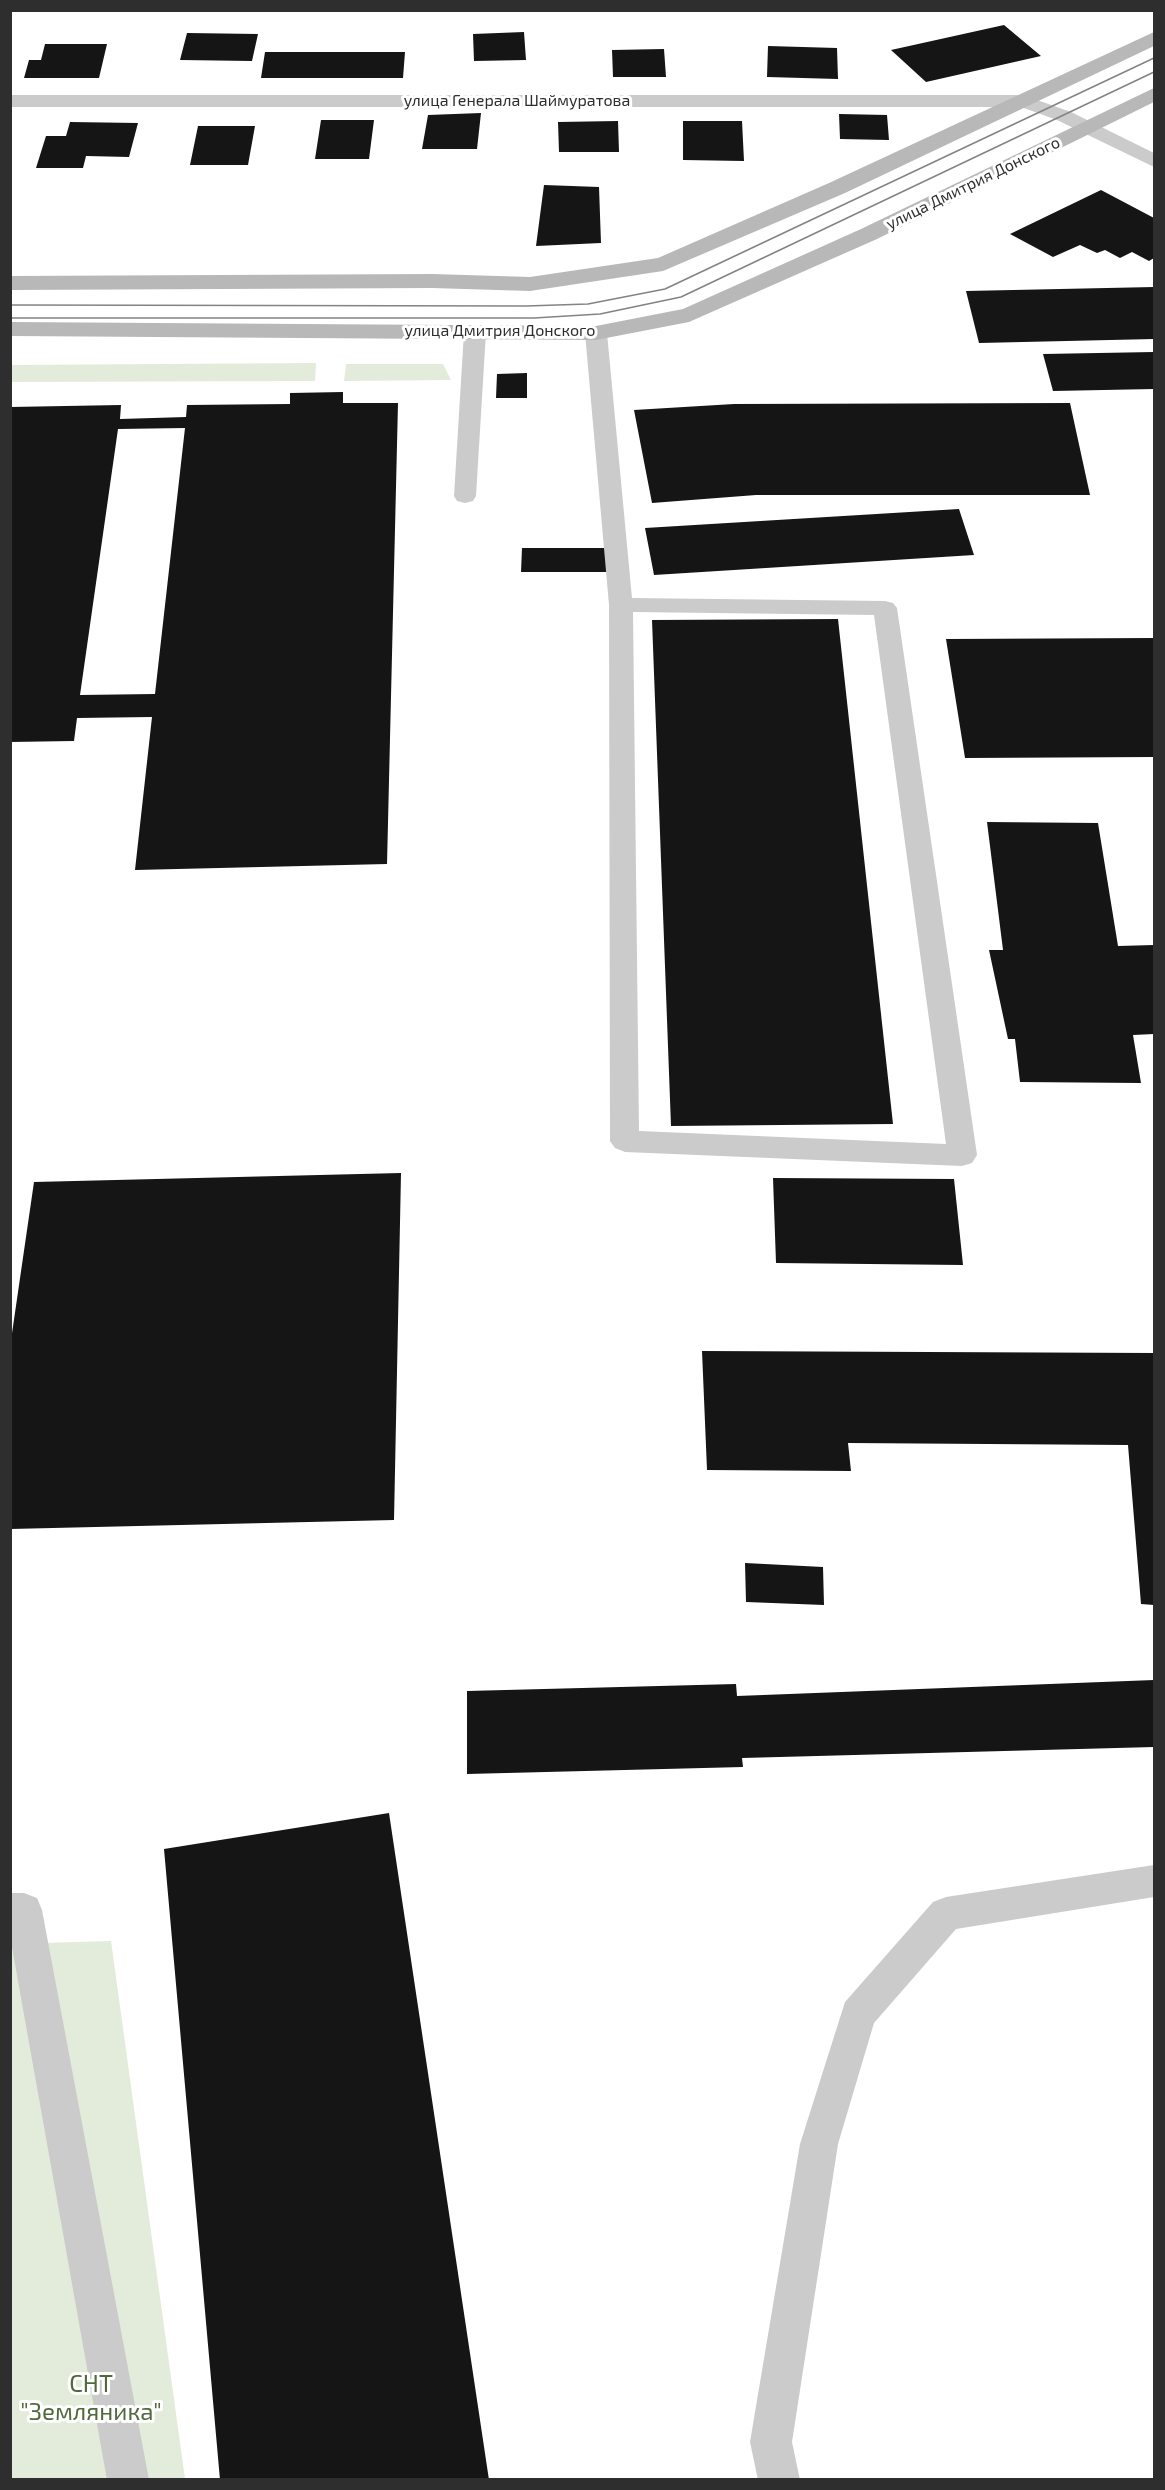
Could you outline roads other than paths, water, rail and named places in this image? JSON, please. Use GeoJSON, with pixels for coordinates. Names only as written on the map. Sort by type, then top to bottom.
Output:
{"type":"FeatureCollection","features":[{"type":"Feature","properties":{"kind":"street"},"geometry":{"type":"LineString","coordinates":[[10,283],[432,282],[530,284],[663,264],[837,188],[1155,38]]}},
{"type":"Feature","properties":{"kind":"street","name":"улица Дмитрия Донского"},"geometry":{"type":"LineString","coordinates":[[10,328],[596,333],[689,315],[869,234],[1155,94]]}},
{"type":"Feature","properties":{"kind":"street"},"geometry":{"type":"LineString","coordinates":[[1023,100],[1088,127],[1155,161]]}},
{"type":"Feature","properties":{"kind":"street","name":"улица Генерала Шаймуратова"},"geometry":{"type":"LineString","coordinates":[[10,101],[1023,100]]}},
{"type":"Feature","properties":{"kind":"lane"},"geometry":{"type":"LineString","coordinates":[[465,496],[475,332]]}},
{"type":"Feature","properties":{"kind":"lane"},"geometry":{"type":"LineString","coordinates":[[596,333],[621,605],[625,1142],[962,1155],[885,608],[621,605]]}},
{"type":"Feature","properties":{"kind":"lane"},"geometry":{"type":"LineString","coordinates":[[779,2480],[771,2442],[819,2144],[858,2014],[945,1914],[1155,1881]]}},
{"type":"Feature","properties":{"kind":"lane"},"geometry":{"type":"LineString","coordinates":[[10,1910],[24,1910],[128,2480]]}},
{"type":"Feature","properties":{"kind":"tram line"},"geometry":{"type":"LineString","coordinates":[[10,305],[526,306],[588,304],[665,289],[1154,58]]}},
{"type":"Feature","properties":{"kind":"tram line"},"geometry":{"type":"LineString","coordinates":[[10,318],[534,318],[600,314],[681,297],[1154,72]]}},
{"type":"Feature","properties":{"kind":"park label","name":"СНТ \"Земляника\""},"geometry":{"type":"Point","coordinates":[91,2398]}}]}
